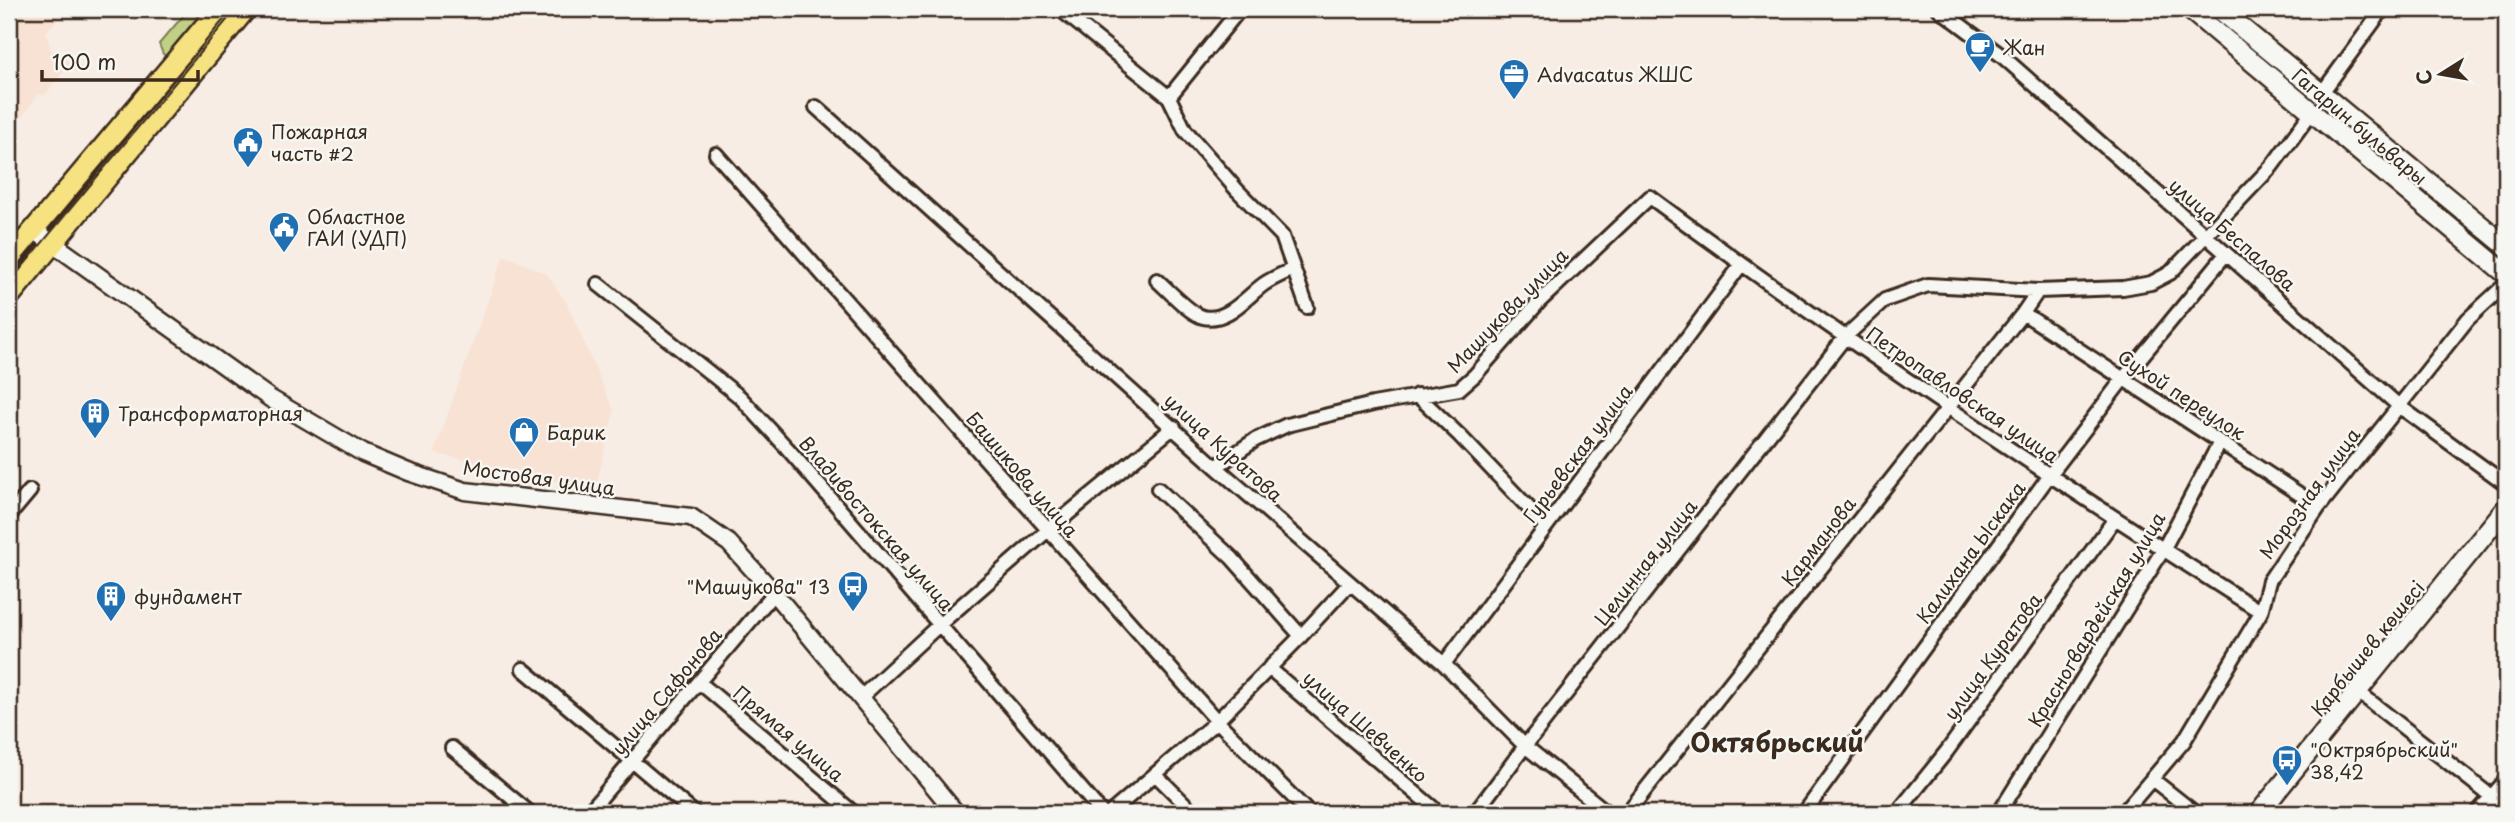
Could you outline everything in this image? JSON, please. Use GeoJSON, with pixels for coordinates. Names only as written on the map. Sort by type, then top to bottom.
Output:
{"type":"FeatureCollection","features":[{"type":"Feature","properties":{"kind":"main road"},"geometry":{"type":"LineString","coordinates":[[9,259],[219,9]]}},
{"type":"Feature","properties":{"kind":"main road"},"geometry":{"type":"LineString","coordinates":[[9,297],[246,9]]}},
{"type":"Feature","properties":{"kind":"main road","name":"Гагарин бульвары"},"geometry":{"type":"LineString","coordinates":[[2189,9],[2506,274]]}},
{"type":"Feature","properties":{"kind":"main road","name":"Гагарин бульвары"},"geometry":{"type":"LineString","coordinates":[[2219,9],[2506,246]]}},
{"type":"Feature","properties":{"kind":"main road"},"geometry":{"type":"LineString","coordinates":[[2311,113],[2322,94]]}},
{"type":"Feature","properties":{"kind":"main road","name":"Қарбышев көшесі"},"geometry":{"type":"LineString","coordinates":[[2259,813],[2506,508]]}},
{"type":"Feature","properties":{"kind":"street"},"geometry":{"type":"LineString","coordinates":[[1060,9],[1169,97],[1185,130],[1237,191],[1282,236],[1307,307]]}},
{"type":"Feature","properties":{"kind":"street"},"geometry":{"type":"LineString","coordinates":[[1169,97],[1240,9]]}},
{"type":"Feature","properties":{"kind":"street","name":"улица Беспалова"},"geometry":{"type":"LineString","coordinates":[[1939,9],[2002,56],[2399,406],[2506,484]]}},
{"type":"Feature","properties":{"kind":"street"},"geometry":{"type":"LineString","coordinates":[[2322,94],[2383,9]]}},
{"type":"Feature","properties":{"kind":"street","name":"улица Куратова"},"geometry":{"type":"LineString","coordinates":[[816,107],[1216,467],[1444,664],[1525,746],[1608,813]]}},
{"type":"Feature","properties":{"kind":"street","name":"Целинная улица"},"geometry":{"type":"LineString","coordinates":[[1475,813],[1846,336],[1885,300],[1928,285],[2038,291],[2123,288],[2151,282],[2169,273],[2272,166],[2311,113]]}},
{"type":"Feature","properties":{"kind":"street","name":"Башикова улица"},"geometry":{"type":"LineString","coordinates":[[716,154],[1046,531],[1217,721],[1309,813]]}},
{"type":"Feature","properties":{"kind":"street","name":"Петропавловская улица"},"geometry":{"type":"LineString","coordinates":[[1650,197],[1741,265],[2049,476],[2261,612]]}},
{"type":"Feature","properties":{"kind":"street","name":"Машукова улица"},"geometry":{"type":"LineString","coordinates":[[1216,467],[1255,440],[1287,425],[1335,412],[1459,389],[1475,375],[1539,302],[1650,197]]}},
{"type":"Feature","properties":{"kind":"street","name":"Мостовая улица"},"geometry":{"type":"LineString","coordinates":[[34,230],[271,399],[363,453],[465,491],[691,517],[729,543],[774,593],[956,813]]}},
{"type":"Feature","properties":{"kind":"street","name":"Калихана Ыскака"},"geometry":{"type":"LineString","coordinates":[[1804,813],[2049,476],[2123,379],[2226,254]]}},
{"type":"Feature","properties":{"kind":"street","name":"Гурьевская улица"},"geometry":{"type":"LineString","coordinates":[[1444,664],[1741,265]]}},
{"type":"Feature","properties":{"kind":"street"},"geometry":{"type":"LineString","coordinates":[[1157,279],[1185,305],[1203,317],[1220,316],[1236,307],[1264,284],[1293,269]]}},
{"type":"Feature","properties":{"kind":"street","name":"Владивостокская улица"},"geometry":{"type":"LineString","coordinates":[[598,284],[740,397],[1102,813]]}},
{"type":"Feature","properties":{"kind":"street","name":"Морозная улица"},"geometry":{"type":"LineString","coordinates":[[2123,813],[2184,741],[2261,612],[2269,581],[2319,507],[2469,319],[2506,284]]}},
{"type":"Feature","properties":{"kind":"street","name":"Карманова"},"geometry":{"type":"LineString","coordinates":[[1627,813],[2038,291]]}},
{"type":"Feature","properties":{"kind":"street","name":"Сухой переулок"},"geometry":{"type":"LineString","coordinates":[[2023,313],[2319,507]]}},
{"type":"Feature","properties":{"kind":"street"},"geometry":{"type":"LineString","coordinates":[[1417,396],[1460,436],[1546,526]]}},
{"type":"Feature","properties":{"kind":"street"},"geometry":{"type":"LineString","coordinates":[[860,698],[1046,531],[1174,427]]}},
{"type":"Feature","properties":{"kind":"street","name":"Красногвардейская улица"},"geometry":{"type":"LineString","coordinates":[[1999,813],[2163,550],[2220,442]]}},
{"type":"Feature","properties":{"kind":"street"},"geometry":{"type":"LineString","coordinates":[[1158,489],[1232,558],[1301,636]]}},
{"type":"Feature","properties":{"kind":"street"},"geometry":{"type":"LineString","coordinates":[[9,516],[30,491]]}},
{"type":"Feature","properties":{"kind":"street","name":"улица Куратова"},"geometry":{"type":"LineString","coordinates":[[1897,813],[1947,751],[2114,520]]}},
{"type":"Feature","properties":{"kind":"street"},"geometry":{"type":"LineString","coordinates":[[1110,813],[1217,721],[1350,583]]}},
{"type":"Feature","properties":{"kind":"street","name":"улица Сафонова"},"geometry":{"type":"LineString","coordinates":[[588,813],[774,593]]}},
{"type":"Feature","properties":{"kind":"street","name":"улица Шевченко"},"geometry":{"type":"LineString","coordinates":[[1269,668],[1439,813]]}},
{"type":"Feature","properties":{"kind":"street"},"geometry":{"type":"LineString","coordinates":[[523,669],[694,813]]}},
{"type":"Feature","properties":{"kind":"street","name":"Прямая улица"},"geometry":{"type":"LineString","coordinates":[[699,682],[854,813]]}},
{"type":"Feature","properties":{"kind":"street"},"geometry":{"type":"LineString","coordinates":[[2357,691],[2506,808]]}},
{"type":"Feature","properties":{"kind":"street"},"geometry":{"type":"LineString","coordinates":[[452,748],[530,813]]}},
{"type":"Feature","properties":{"kind":"street"},"geometry":{"type":"LineString","coordinates":[[1155,774],[1194,813]]}},
{"type":"Feature","properties":{"kind":"street"},"geometry":{"type":"LineString","coordinates":[[2152,779],[2195,813]]}},
{"type":"Feature","properties":{"kind":"street"},"geometry":{"type":"LineString","coordinates":[[2477,813],[2506,780]]}},
{"type":"Feature","properties":{"kind":"shaded area"},"geometry":{"type":"Polygon","coordinates":[[[9,9],[67,9],[46,32],[51,51],[82,67],[77,72],[66,68],[44,96],[39,93],[9,136],[9,9]]]}},
{"type":"Feature","properties":{"kind":"shaded area"},"geometry":{"type":"Polygon","coordinates":[[[107,9],[150,9],[141,18],[118,19],[107,9]]]}},
{"type":"Feature","properties":{"kind":"shaded area"},"geometry":{"type":"Polygon","coordinates":[[[504,255],[547,274],[567,304],[614,411],[595,490],[434,453],[504,255]]]}},
{"type":"Feature","properties":{"kind":"green space"},"geometry":{"type":"Polygon","coordinates":[[[189,9],[209,9],[169,58],[163,54],[159,44],[189,9]]]}},
{"type":"Feature","properties":{"kind":"tram line"},"geometry":{"type":"LineString","coordinates":[[9,283],[236,9]]}},
{"type":"Feature","properties":{"kind":"place","name":"Жан"},"geometry":{"type":"Point","coordinates":[1980,74]}},
{"type":"Feature","properties":{"kind":"place","name":"Advacatus ЖШС"},"geometry":{"type":"Point","coordinates":[1514,101]}},
{"type":"Feature","properties":{"kind":"place","name":"Пожарная часть #2"},"geometry":{"type":"Point","coordinates":[248,169]}},
{"type":"Feature","properties":{"kind":"place","name":"Областное ГАИ (УДП)"},"geometry":{"type":"Point","coordinates":[284,254]}},
{"type":"Feature","properties":{"kind":"place","name":"Трансформаторная"},"geometry":{"type":"Point","coordinates":[95,440]}},
{"type":"Feature","properties":{"kind":"place","name":"Барик"},"geometry":{"type":"Point","coordinates":[524,459]}},
{"type":"Feature","properties":{"kind":"place","name":"\"Машукова\" 13"},"geometry":{"type":"Point","coordinates":[853,613]}},
{"type":"Feature","properties":{"kind":"place","name":"фундамент"},"geometry":{"type":"Point","coordinates":[111,623]}},
{"type":"Feature","properties":{"kind":"place","name":"\"Октрябрьский\" 38,42"},"geometry":{"type":"Point","coordinates":[2287,787]}},
{"type":"Feature","properties":{"kind":"district","name":"Октябрьский"},"geometry":{"type":"Point","coordinates":[1777,741]}}]}
